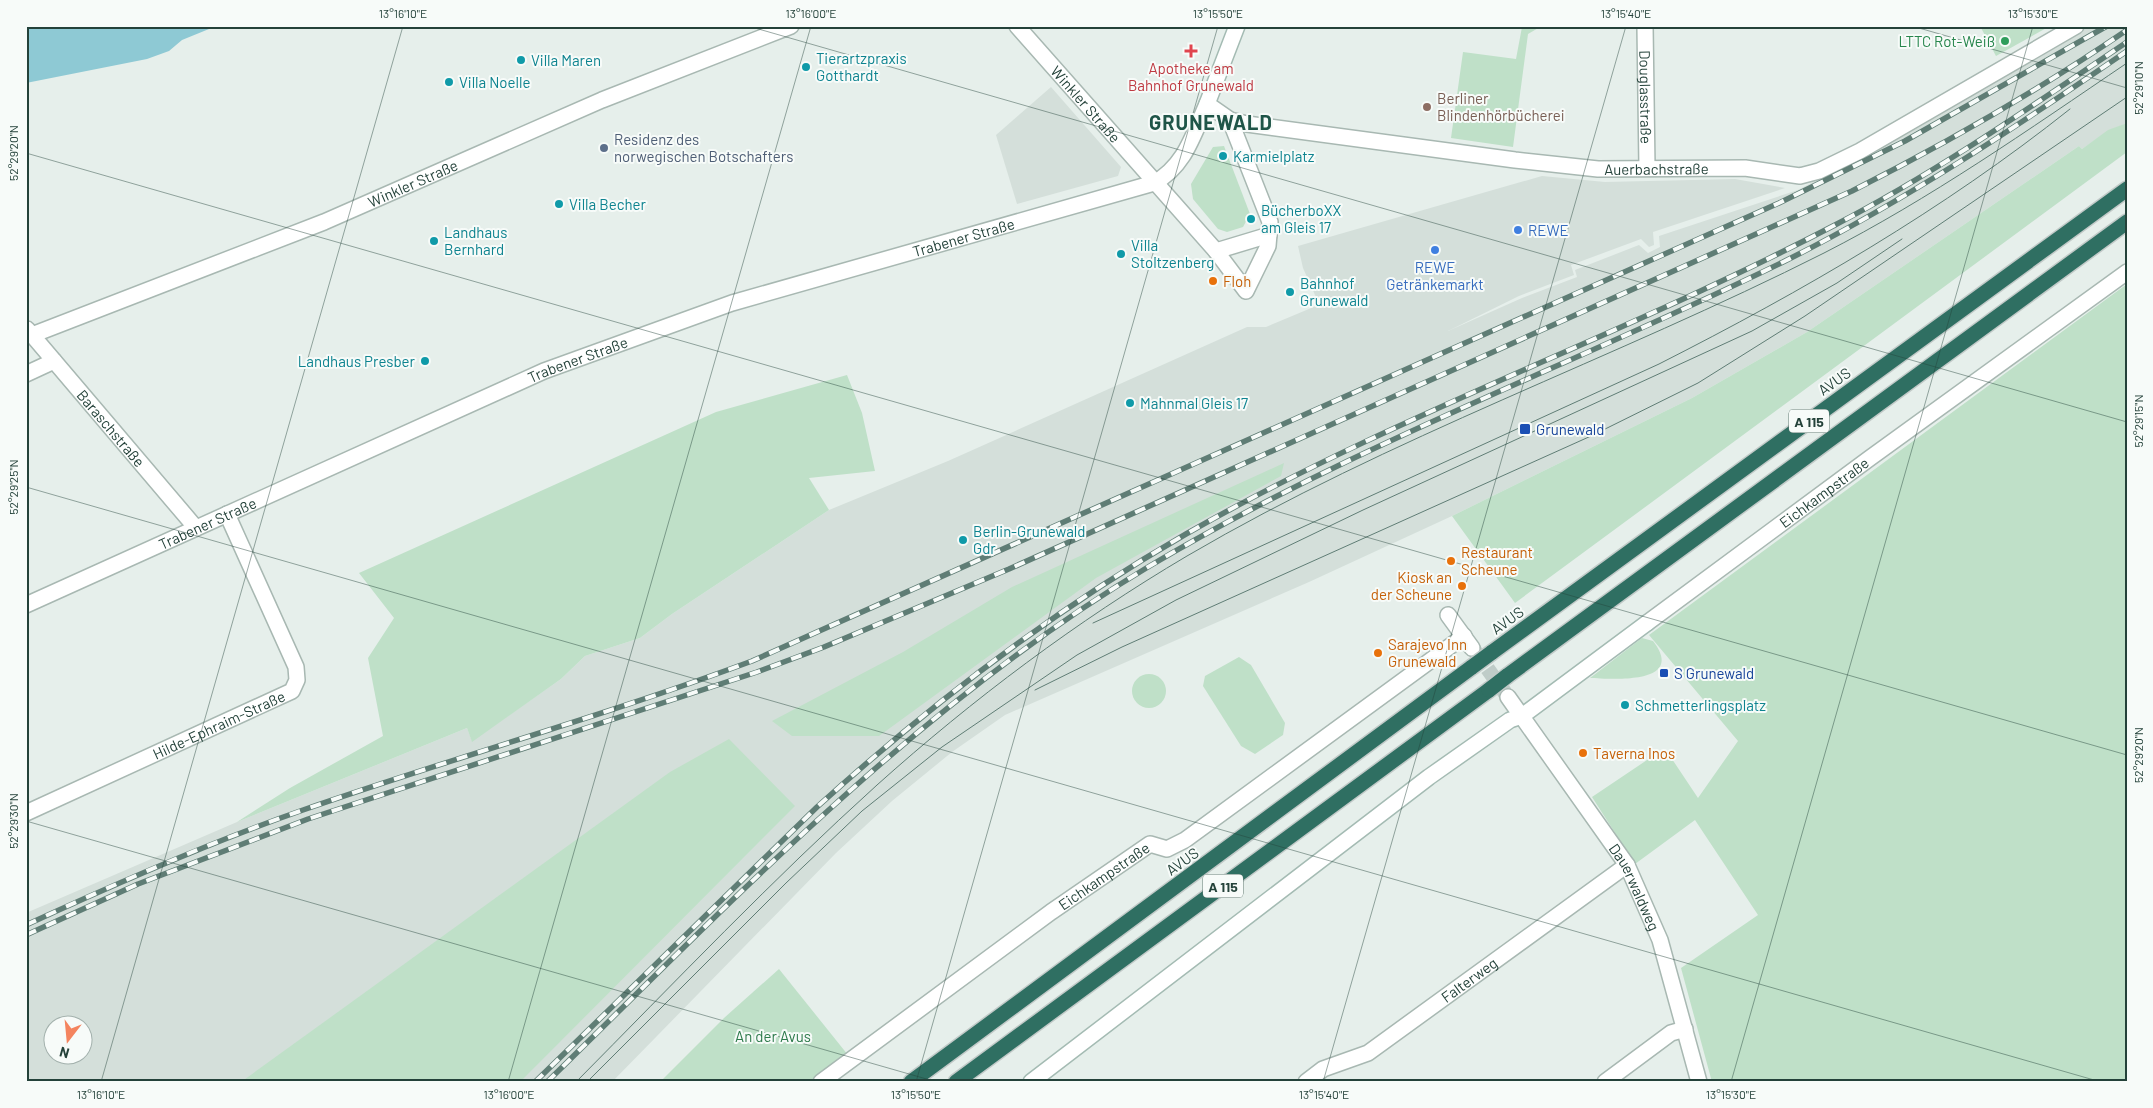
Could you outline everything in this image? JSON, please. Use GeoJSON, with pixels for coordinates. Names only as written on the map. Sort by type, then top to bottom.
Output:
{"type":"FeatureCollection","features":[{"type":"Feature","properties":{"kind":"highway","name":"AVUS"},"geometry":{"type":"LineString","coordinates":[[911,1082],[1472,666],[2127,189]]}},
{"type":"Feature","properties":{"kind":"highway","name":"A 115"},"geometry":{"type":"LineString","coordinates":[[956,1082],[2127,222]]}},
{"type":"Feature","properties":{"kind":"street","name":"Winkler Straße"},"geometry":{"type":"LineString","coordinates":[[29,331],[324,222],[602,100],[791,26]]}},
{"type":"Feature","properties":{"kind":"street","name":"Winkler Straße"},"geometry":{"type":"LineString","coordinates":[[1017,26],[1216,251],[1246,291],[1268,246],[1269,236]]}},
{"type":"Feature","properties":{"kind":"street","name":"Trabener Straße"},"geometry":{"type":"LineString","coordinates":[[26,605],[544,371],[732,304],[1154,182],[1169,175],[1177,166],[1207,104],[1237,26]]}},
{"type":"Feature","properties":{"kind":"street","name":"Douglasstraße"},"geometry":{"type":"LineString","coordinates":[[1645,26],[1647,168]]}},
{"type":"Feature","properties":{"kind":"street","name":"Auerbachstraße"},"geometry":{"type":"LineString","coordinates":[[1207,104],[1230,120],[1515,160],[1598,168],[1745,168],[1794,176],[1819,171],[1860,151],[2076,26]]}},
{"type":"Feature","properties":{"kind":"street"},"geometry":{"type":"LineString","coordinates":[[1216,251],[1269,236],[1270,222],[1230,120]]}},
{"type":"Feature","properties":{"kind":"street","name":"Eichkampstraße"},"geometry":{"type":"LineString","coordinates":[[1030,1082],[1429,777],[1510,720],[1522,716],[1878,452],[2127,272]]}},
{"type":"Feature","properties":{"kind":"street","name":"Baraschstraße"},"geometry":{"type":"LineString","coordinates":[[29,331],[196,528]]}},
{"type":"Feature","properties":{"kind":"street"},"geometry":{"type":"LineString","coordinates":[[26,374],[54,361]]}},
{"type":"Feature","properties":{"kind":"street","name":"Hilde-Ephraim-Straße"},"geometry":{"type":"LineString","coordinates":[[26,813],[292,691],[297,680],[296,667],[227,514]]}},
{"type":"Feature","properties":{"kind":"street","name":"Eichkampstraße"},"geometry":{"type":"LineString","coordinates":[[821,1082],[1068,900],[1150,844],[1167,849],[1185,840],[1468,642],[1448,614]]}},
{"type":"Feature","properties":{"kind":"street"},"geometry":{"type":"LineString","coordinates":[[1508,697],[1522,716]]}},
{"type":"Feature","properties":{"kind":"street","name":"Dauerwaldweg"},"geometry":{"type":"LineString","coordinates":[[1522,716],[1627,865],[1660,940],[1699,1082]]}},
{"type":"Feature","properties":{"kind":"street","name":"Falterweg"},"geometry":{"type":"LineString","coordinates":[[1306,1082],[1323,1069],[1368,1054],[1627,865]]}},
{"type":"Feature","properties":{"kind":"street"},"geometry":{"type":"LineString","coordinates":[[1605,1082],[1671,1034],[1685,1029]]}},
{"type":"Feature","properties":{"kind":"shaded area"},"geometry":{"type":"Polygon","coordinates":[[[2085,26],[2127,26],[2127,123],[2108,131],[2082,149],[2079,146],[1807,332],[1692,398],[1452,516],[1309,582],[1005,715],[952,752],[892,801],[836,853],[612,1082],[26,1082],[26,913],[237,822],[467,728],[472,741],[561,679],[585,656],[640,638],[672,614],[829,510],[948,461],[1247,327],[1266,327],[1316,306],[1319,304],[1303,268],[1298,246],[1542,176],[1605,182],[1735,179],[1785,188],[1653,232],[1654,245],[1649,247],[1641,239],[1571,265],[1574,275],[1519,296],[1448,331],[1522,298],[1577,277],[1575,270],[1639,245],[1648,253],[1660,247],[1659,236],[1798,190],[1907,133],[2085,26]]]}},
{"type":"Feature","properties":{"kind":"shaded area"},"geometry":{"type":"Polygon","coordinates":[[[1051,87],[1121,167],[1118,176],[1017,204],[996,135],[1051,87]]]}},
{"type":"Feature","properties":{"kind":"green space"},"geometry":{"type":"Polygon","coordinates":[[[1530,26],[1540,27],[1528,34],[1513,147],[1451,138],[1463,52],[1516,59],[1522,27],[1530,28],[1530,26]]]}},
{"type":"Feature","properties":{"kind":"green space","name":"LTTC Rot-Weiß"},"geometry":{"type":"Polygon","coordinates":[[[1980,26],[2050,26],[1996,56],[1980,26]]]}},
{"type":"Feature","properties":{"kind":"green space"},"geometry":{"type":"Polygon","coordinates":[[[2127,123],[2127,152],[1515,603],[1452,516],[1692,398],[1807,332],[2079,146],[2082,149],[2108,130],[2127,123]]]}},
{"type":"Feature","properties":{"kind":"green space"},"geometry":{"type":"Polygon","coordinates":[[[1224,146],[1250,214],[1243,227],[1227,232],[1218,229],[1193,199],[1191,184],[1213,147],[1224,146]]]}},
{"type":"Feature","properties":{"kind":"green space"},"geometry":{"type":"Polygon","coordinates":[[[2127,284],[2127,1082],[1712,1082],[1681,968],[1758,915],[1695,820],[1635,864],[1592,797],[1653,756],[1666,750],[1698,798],[1738,741],[1649,635],[2127,284]]]}},
{"type":"Feature","properties":{"kind":"green space"},"geometry":{"type":"Polygon","coordinates":[[[847,375],[862,413],[875,471],[809,478],[829,510],[672,614],[640,638],[585,656],[561,679],[472,742],[467,728],[237,822],[290,788],[383,736],[368,658],[394,618],[359,573],[716,412],[847,375]]]}},
{"type":"Feature","properties":{"kind":"green space"},"geometry":{"type":"Polygon","coordinates":[[[1284,463],[1281,476],[1096,578],[879,736],[792,736],[772,721],[903,652],[1012,587],[1284,463]]]}},
{"type":"Feature","properties":{"kind":"green space"},"geometry":{"type":"Polygon","coordinates":[[[1642,638],[1653,641],[1661,655],[1661,665],[1654,672],[1629,678],[1590,678],[1642,638]]]}},
{"type":"Feature","properties":{"kind":"green space"},"geometry":{"type":"Polygon","coordinates":[[[1239,657],[1251,665],[1285,723],[1283,735],[1255,754],[1241,746],[1203,686],[1205,676],[1239,657]]]}},
{"type":"Feature","properties":{"kind":"green space"},"geometry":{"type":"Polygon","coordinates":[[[1149,674],[1156,675],[1161,679],[1165,684],[1165,698],[1161,703],[1156,707],[1149,708],[1142,707],[1137,703],[1133,698],[1132,691],[1133,684],[1137,679],[1142,675],[1149,674]]]}},
{"type":"Feature","properties":{"kind":"green space"},"geometry":{"type":"Polygon","coordinates":[[[729,739],[795,806],[520,1082],[241,1082],[670,772],[729,739]]]}},
{"type":"Feature","properties":{"kind":"green space","name":"An der Avus"},"geometry":{"type":"Polygon","coordinates":[[[779,969],[848,1055],[812,1082],[660,1082],[724,1018],[779,969]]]}},
{"type":"Feature","properties":{"kind":"water"},"geometry":{"type":"Polygon","coordinates":[[[26,26],[223,26],[209,29],[182,40],[169,51],[147,59],[26,83],[26,26]]]}},
{"type":"Feature","properties":{"kind":"tunnel"},"geometry":{"type":"LineString","coordinates":[[1474,650],[1508,697]]}},
{"type":"Feature","properties":{"kind":"tram line"},"geometry":{"type":"LineString","coordinates":[[576,1082],[762,894],[877,785],[988,692],[1106,607],[1187,556],[1264,513],[1343,473],[1745,292],[1824,253],[1940,187],[2127,63]]}},
{"type":"Feature","properties":{"kind":"tram line"},"geometry":{"type":"LineString","coordinates":[[1035,690],[1122,647],[1591,436],[1698,383],[1805,316],[2127,97]]}},
{"type":"Feature","properties":{"kind":"tram line"},"geometry":{"type":"LineString","coordinates":[[1093,623],[1659,364],[1713,336],[1819,278],[1922,215],[2022,146],[2070,109]]}},
{"type":"Feature","properties":{"kind":"tram line"},"geometry":{"type":"LineString","coordinates":[[587,1082],[786,883],[862,811],[942,747],[1077,655],[1176,600],[1363,510],[1752,331],[1837,283],[1902,239]]}},
{"type":"Feature","properties":{"kind":"railway"},"geometry":{"type":"LineString","coordinates":[[26,925],[163,864],[232,836],[359,791],[640,700],[752,661],[1779,203],[1905,141],[2107,26]]}},
{"type":"Feature","properties":{"kind":"railway"},"geometry":{"type":"LineString","coordinates":[[26,935],[138,884],[308,819],[757,672],[824,647],[1009,569],[1852,191],[1992,115],[2060,74],[2127,30]]}},
{"type":"Feature","properties":{"kind":"railway"},"geometry":{"type":"LineString","coordinates":[[535,1082],[817,807],[860,769],[994,661],[1088,595],[1186,534],[1265,491],[1345,451],[1755,265],[1873,205],[1947,161],[2127,42]]}},
{"type":"Feature","properties":{"kind":"railway"},"geometry":{"type":"LineString","coordinates":[[547,1082],[688,943],[832,806],[907,741],[984,679],[1064,621],[1148,567],[1225,523],[1303,483],[1383,444],[1705,299],[1830,238],[1959,162],[2127,51]]}},
{"type":"Feature","properties":{"kind":"place","name":"LTTC Rot-Weiß"},"geometry":{"type":"Point","coordinates":[2005,41]}},
{"type":"Feature","properties":{"kind":"place","name":"Apotheke am Bahnhof Grunewald"},"geometry":{"type":"Point","coordinates":[1191,51]}},
{"type":"Feature","properties":{"kind":"place","name":"Villa Maren"},"geometry":{"type":"Point","coordinates":[521,60]}},
{"type":"Feature","properties":{"kind":"place","name":"Tierartzpraxis Gotthardt"},"geometry":{"type":"Point","coordinates":[806,67]}},
{"type":"Feature","properties":{"kind":"place","name":"Villa Noelle"},"geometry":{"type":"Point","coordinates":[449,82]}},
{"type":"Feature","properties":{"kind":"place","name":"Berliner Blindenhörbücherei"},"geometry":{"type":"Point","coordinates":[1427,107]}},
{"type":"Feature","properties":{"kind":"place","name":"Residenz des norwegischen Botschafters"},"geometry":{"type":"Point","coordinates":[604,148]}},
{"type":"Feature","properties":{"kind":"place","name":"Karmielplatz"},"geometry":{"type":"Point","coordinates":[1223,156]}},
{"type":"Feature","properties":{"kind":"place","name":"Villa Becher"},"geometry":{"type":"Point","coordinates":[559,204]}},
{"type":"Feature","properties":{"kind":"place","name":"BücherboXX am Gleis 17"},"geometry":{"type":"Point","coordinates":[1251,219]}},
{"type":"Feature","properties":{"kind":"place","name":"REWE"},"geometry":{"type":"Point","coordinates":[1518,230]}},
{"type":"Feature","properties":{"kind":"place","name":"Landhaus Bernhard"},"geometry":{"type":"Point","coordinates":[434,241]}},
{"type":"Feature","properties":{"kind":"place","name":"REWE Getränkemarkt"},"geometry":{"type":"Point","coordinates":[1435,250]}},
{"type":"Feature","properties":{"kind":"place","name":"Villa Stoltzenberg"},"geometry":{"type":"Point","coordinates":[1121,254]}},
{"type":"Feature","properties":{"kind":"place","name":"Floh"},"geometry":{"type":"Point","coordinates":[1213,281]}},
{"type":"Feature","properties":{"kind":"place","name":"Bahnhof Grunewald"},"geometry":{"type":"Point","coordinates":[1290,292]}},
{"type":"Feature","properties":{"kind":"place","name":"Landhaus Presber"},"geometry":{"type":"Point","coordinates":[425,361]}},
{"type":"Feature","properties":{"kind":"place","name":"Mahnmal Gleis 17"},"geometry":{"type":"Point","coordinates":[1130,403]}},
{"type":"Feature","properties":{"kind":"place","name":"Grunewald"},"geometry":{"type":"Point","coordinates":[1525,429]}},
{"type":"Feature","properties":{"kind":"place","name":"Berlin-Grunewald Gdr"},"geometry":{"type":"Point","coordinates":[963,540]}},
{"type":"Feature","properties":{"kind":"place","name":"Restaurant Scheune"},"geometry":{"type":"Point","coordinates":[1451,561]}},
{"type":"Feature","properties":{"kind":"place","name":"Kiosk an der Scheune"},"geometry":{"type":"Point","coordinates":[1462,586]}},
{"type":"Feature","properties":{"kind":"place","name":"Sarajevo Inn Grunewald"},"geometry":{"type":"Point","coordinates":[1378,653]}},
{"type":"Feature","properties":{"kind":"place","name":"S Grunewald"},"geometry":{"type":"Point","coordinates":[1664,673]}},
{"type":"Feature","properties":{"kind":"place","name":"Schmetterlingsplatz"},"geometry":{"type":"Point","coordinates":[1625,705]}},
{"type":"Feature","properties":{"kind":"place","name":"Taverna Inos"},"geometry":{"type":"Point","coordinates":[1583,753]}},
{"type":"Feature","properties":{"kind":"district","name":"GRUNEWALD"},"geometry":{"type":"Point","coordinates":[1211,122]}}]}
